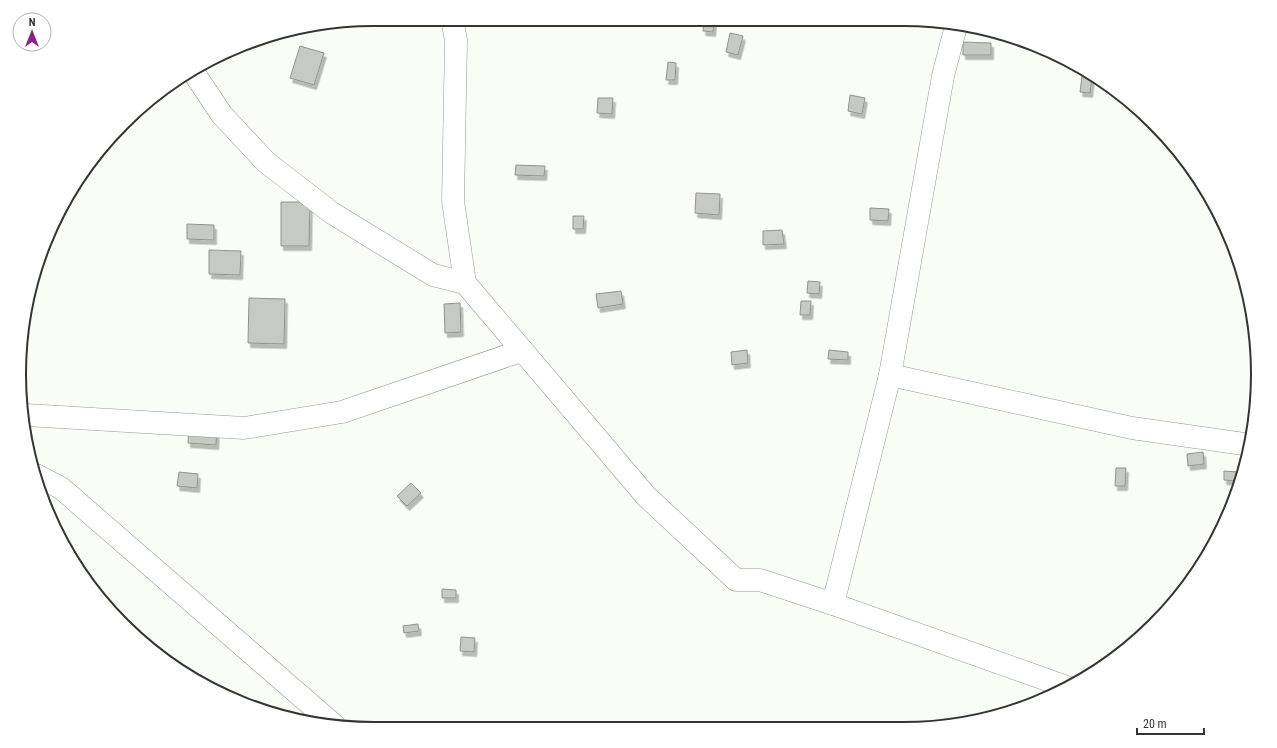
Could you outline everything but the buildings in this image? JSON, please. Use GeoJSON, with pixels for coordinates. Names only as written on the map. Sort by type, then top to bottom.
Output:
{"type":"FeatureCollection","features":[{"type":"Feature","properties":{"kind":"street"},"geometry":{"type":"LineString","coordinates":[[453,26],[456,40],[453,201],[465,283],[646,496],[736,580],[760,580],[833,604],[1060,684]]}},
{"type":"Feature","properties":{"kind":"street"},"geometry":{"type":"LineString","coordinates":[[833,604],[890,375],[943,76],[955,30]]}},
{"type":"Feature","properties":{"kind":"street"},"geometry":{"type":"LineString","coordinates":[[196,76],[222,115],[266,162],[332,213],[433,275],[465,283]]}},
{"type":"Feature","properties":{"kind":"street"},"geometry":{"type":"LineString","coordinates":[[29,415],[244,428],[342,412],[522,351]]}},
{"type":"Feature","properties":{"kind":"street"},"geometry":{"type":"LineString","coordinates":[[890,375],[1132,428],[1243,445]]}},
{"type":"Feature","properties":{"kind":"street"},"geometry":{"type":"LineString","coordinates":[[42,478],[61,488],[327,719]]}}]}
